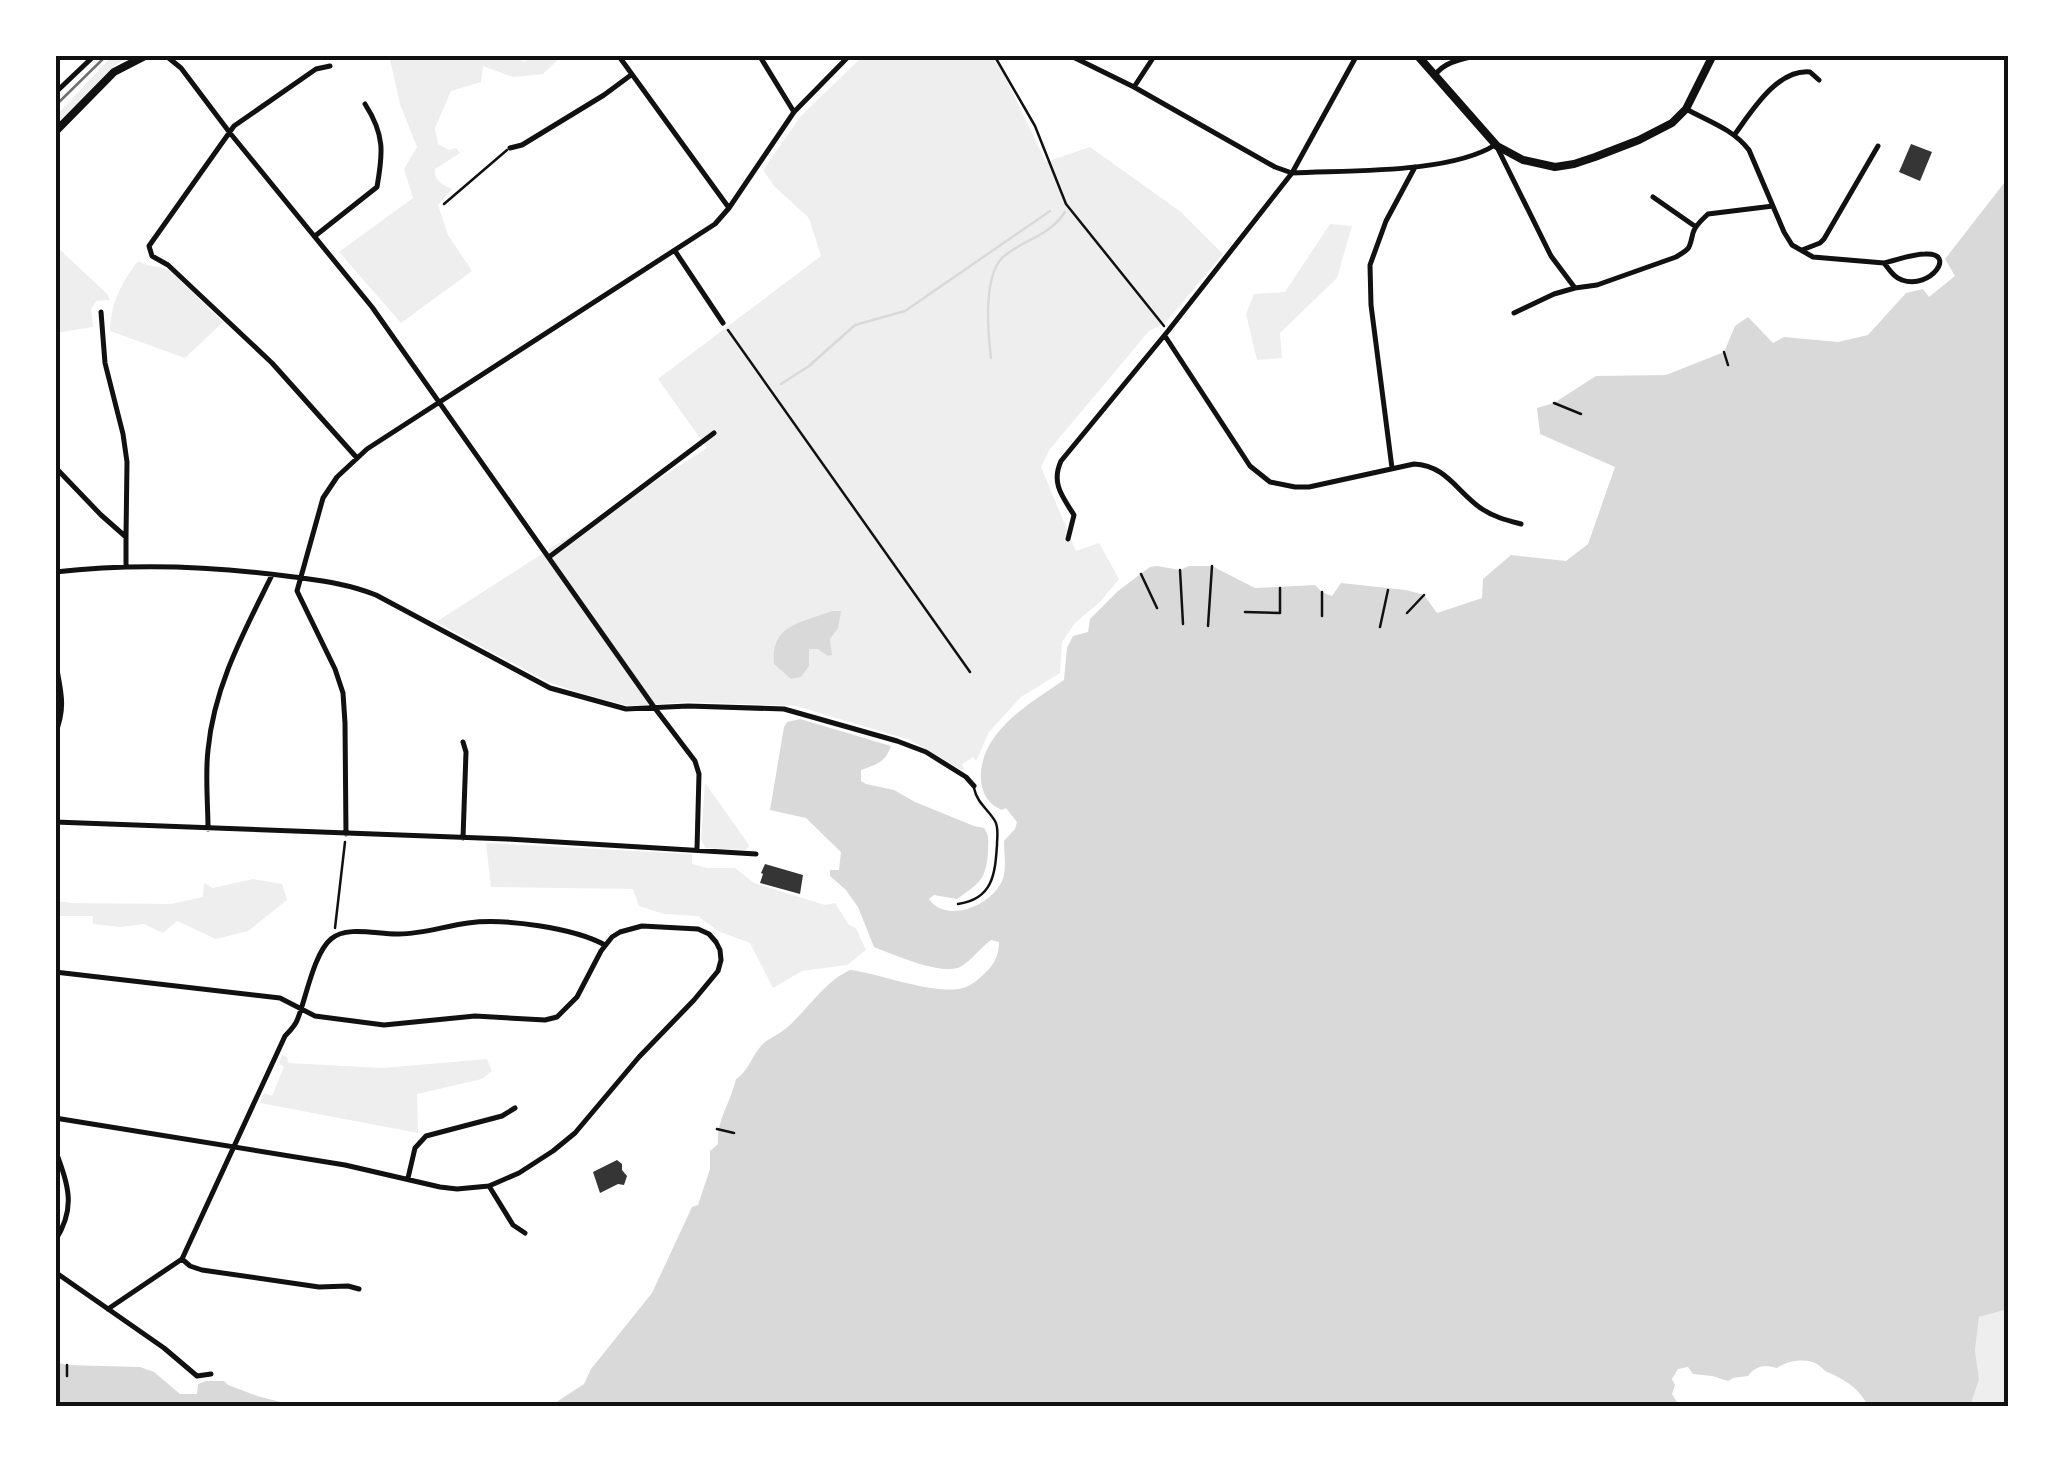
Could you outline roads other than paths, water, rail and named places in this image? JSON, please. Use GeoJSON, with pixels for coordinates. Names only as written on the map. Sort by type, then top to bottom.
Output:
{"type":"FeatureCollection","features":[{"type":"Feature","properties":{"kind":"street"},"geometry":{"type":"LineString","coordinates":[[55,93],[95,55]]}},
{"type":"Feature","properties":{"kind":"street"},"geometry":{"type":"LineString","coordinates":[[55,132],[114,72],[148,55]]}},
{"type":"Feature","properties":{"kind":"street"},"geometry":{"type":"LineString","coordinates":[[165,55],[181,68],[372,307],[695,761],[701,784],[697,849]]}},
{"type":"Feature","properties":{"kind":"street"},"geometry":{"type":"LineString","coordinates":[[618,55],[729,208]]}},
{"type":"Feature","properties":{"kind":"street"},"geometry":{"type":"LineString","coordinates":[[759,55],[794,112]]}},
{"type":"Feature","properties":{"kind":"street"},"geometry":{"type":"LineString","coordinates":[[346,834],[343,693],[297,591],[323,498],[357,458],[715,224],[794,112],[850,55]]}},
{"type":"Feature","properties":{"kind":"street"},"geometry":{"type":"LineString","coordinates":[[1070,55],[1274,167],[1292,173],[1415,168],[1482,153],[1496,145]]}},
{"type":"Feature","properties":{"kind":"street"},"geometry":{"type":"LineString","coordinates":[[1134,87],[1156,55]]}},
{"type":"Feature","properties":{"kind":"street"},"geometry":{"type":"LineString","coordinates":[[1068,539],[1074,515],[1058,490],[1056,472],[1060,461],[1167,334],[1292,173],[1357,55]]}},
{"type":"Feature","properties":{"kind":"street"},"geometry":{"type":"LineString","coordinates":[[1417,55],[1496,145],[1551,256],[1574,288]]}},
{"type":"Feature","properties":{"kind":"street"},"geometry":{"type":"LineString","coordinates":[[1435,75],[1456,60],[1479,55]]}},
{"type":"Feature","properties":{"kind":"street"},"geometry":{"type":"LineString","coordinates":[[1496,145],[1541,165],[1574,164],[1640,140],[1672,123],[1686,109],[1713,55]]}},
{"type":"Feature","properties":{"kind":"street"},"geometry":{"type":"LineString","coordinates":[[330,66],[316,69],[234,126],[149,246],[152,256],[168,264],[272,363],[357,458]]}},
{"type":"Feature","properties":{"kind":"street"},"geometry":{"type":"LineString","coordinates":[[1734,134],[1776,85],[1793,73],[1810,72],[1819,80]]}},
{"type":"Feature","properties":{"kind":"street"},"geometry":{"type":"LineString","coordinates":[[510,148],[522,145],[631,75]]}},
{"type":"Feature","properties":{"kind":"street"},"geometry":{"type":"LineString","coordinates":[[315,236],[378,187],[383,153],[380,134],[365,104]]}},
{"type":"Feature","properties":{"kind":"street"},"geometry":{"type":"LineString","coordinates":[[1686,109],[1734,134],[1749,150],[1784,232],[1799,251],[1884,263],[1927,253],[1939,260],[1937,272],[1931,277],[1909,281],[1895,276],[1884,263]]}},
{"type":"Feature","properties":{"kind":"street"},"geometry":{"type":"LineString","coordinates":[[1799,251],[1824,238],[1878,146]]}},
{"type":"Feature","properties":{"kind":"street"},"geometry":{"type":"LineString","coordinates":[[1392,469],[1371,305],[1370,265],[1386,220],[1415,168]]}},
{"type":"Feature","properties":{"kind":"street"},"geometry":{"type":"LineString","coordinates":[[1653,196],[1696,227]]}},
{"type":"Feature","properties":{"kind":"street"},"geometry":{"type":"LineString","coordinates":[[1514,313],[1554,294],[1598,285],[1676,258],[1688,250],[1696,227],[1715,211],[1772,206]]}},
{"type":"Feature","properties":{"kind":"street"},"geometry":{"type":"LineString","coordinates":[[675,251],[723,323]]}},
{"type":"Feature","properties":{"kind":"street"},"geometry":{"type":"LineString","coordinates":[[101,312],[105,363],[127,462],[126,566]]}},
{"type":"Feature","properties":{"kind":"street"},"geometry":{"type":"LineString","coordinates":[[1167,334],[1250,466],[1270,482],[1309,487],[1414,464],[1433,467],[1479,508],[1498,519],[1520,524]]}},
{"type":"Feature","properties":{"kind":"street"},"geometry":{"type":"LineString","coordinates":[[550,557],[714,434]]}},
{"type":"Feature","properties":{"kind":"street"},"geometry":{"type":"LineString","coordinates":[[55,467],[126,537]]}},
{"type":"Feature","properties":{"kind":"street"},"geometry":{"type":"LineString","coordinates":[[55,572],[126,566],[225,568],[350,584],[550,688],[626,709],[770,708],[809,715],[926,752],[974,786]]}},
{"type":"Feature","properties":{"kind":"street"},"geometry":{"type":"LineString","coordinates":[[208,829],[208,752],[219,692],[273,574]]}},
{"type":"Feature","properties":{"kind":"street"},"geometry":{"type":"LineString","coordinates":[[55,660],[63,700],[63,714],[55,734]]}},
{"type":"Feature","properties":{"kind":"street"},"geometry":{"type":"LineString","coordinates":[[463,742],[463,838]]}},
{"type":"Feature","properties":{"kind":"street"},"geometry":{"type":"LineString","coordinates":[[55,822],[756,854]]}},
{"type":"Feature","properties":{"kind":"street"},"geometry":{"type":"LineString","coordinates":[[108,1309],[182,1259],[285,1036],[298,1020],[323,948],[331,938],[359,932],[398,934],[496,921],[591,937],[605,945]]}},
{"type":"Feature","properties":{"kind":"street"},"geometry":{"type":"LineString","coordinates":[[55,972],[280,998],[315,1016],[384,1025],[475,1016],[557,1018],[577,998],[605,945],[620,932],[642,926],[698,928],[716,942],[721,960],[718,971],[694,1000],[575,1133],[519,1173],[489,1186],[457,1189],[55,1118]]}},
{"type":"Feature","properties":{"kind":"street"},"geometry":{"type":"LineString","coordinates":[[408,1178],[415,1148],[426,1136],[502,1116],[515,1108]]}},
{"type":"Feature","properties":{"kind":"street"},"geometry":{"type":"LineString","coordinates":[[55,1149],[70,1204],[66,1224],[55,1241]]}},
{"type":"Feature","properties":{"kind":"street"},"geometry":{"type":"LineString","coordinates":[[489,1186],[513,1225],[526,1233]]}},
{"type":"Feature","properties":{"kind":"street"},"geometry":{"type":"LineString","coordinates":[[182,1259],[202,1270],[318,1287],[359,1288]]}},
{"type":"Feature","properties":{"kind":"street"},"geometry":{"type":"LineString","coordinates":[[55,1272],[164,1348],[197,1376],[211,1374]]}},
{"type":"Feature","properties":{"kind":"lane"},"geometry":{"type":"LineString","coordinates":[[444,204],[510,148]]}},
{"type":"Feature","properties":{"kind":"lane"},"geometry":{"type":"LineString","coordinates":[[958,904],[988,888],[995,872],[997,826],[979,802],[974,786]]}},
{"type":"Feature","properties":{"kind":"waterway"},"geometry":{"type":"LineString","coordinates":[[781,384],[809,366],[855,325],[905,311],[1050,211]]}},
{"type":"Feature","properties":{"kind":"waterway"},"geometry":{"type":"LineString","coordinates":[[991,358],[988,306],[996,267],[1009,252],[1051,228],[1065,212]]}},
{"type":"Feature","properties":{"kind":"tram line"},"geometry":{"type":"LineString","coordinates":[[55,106],[107,55]]}}]}
